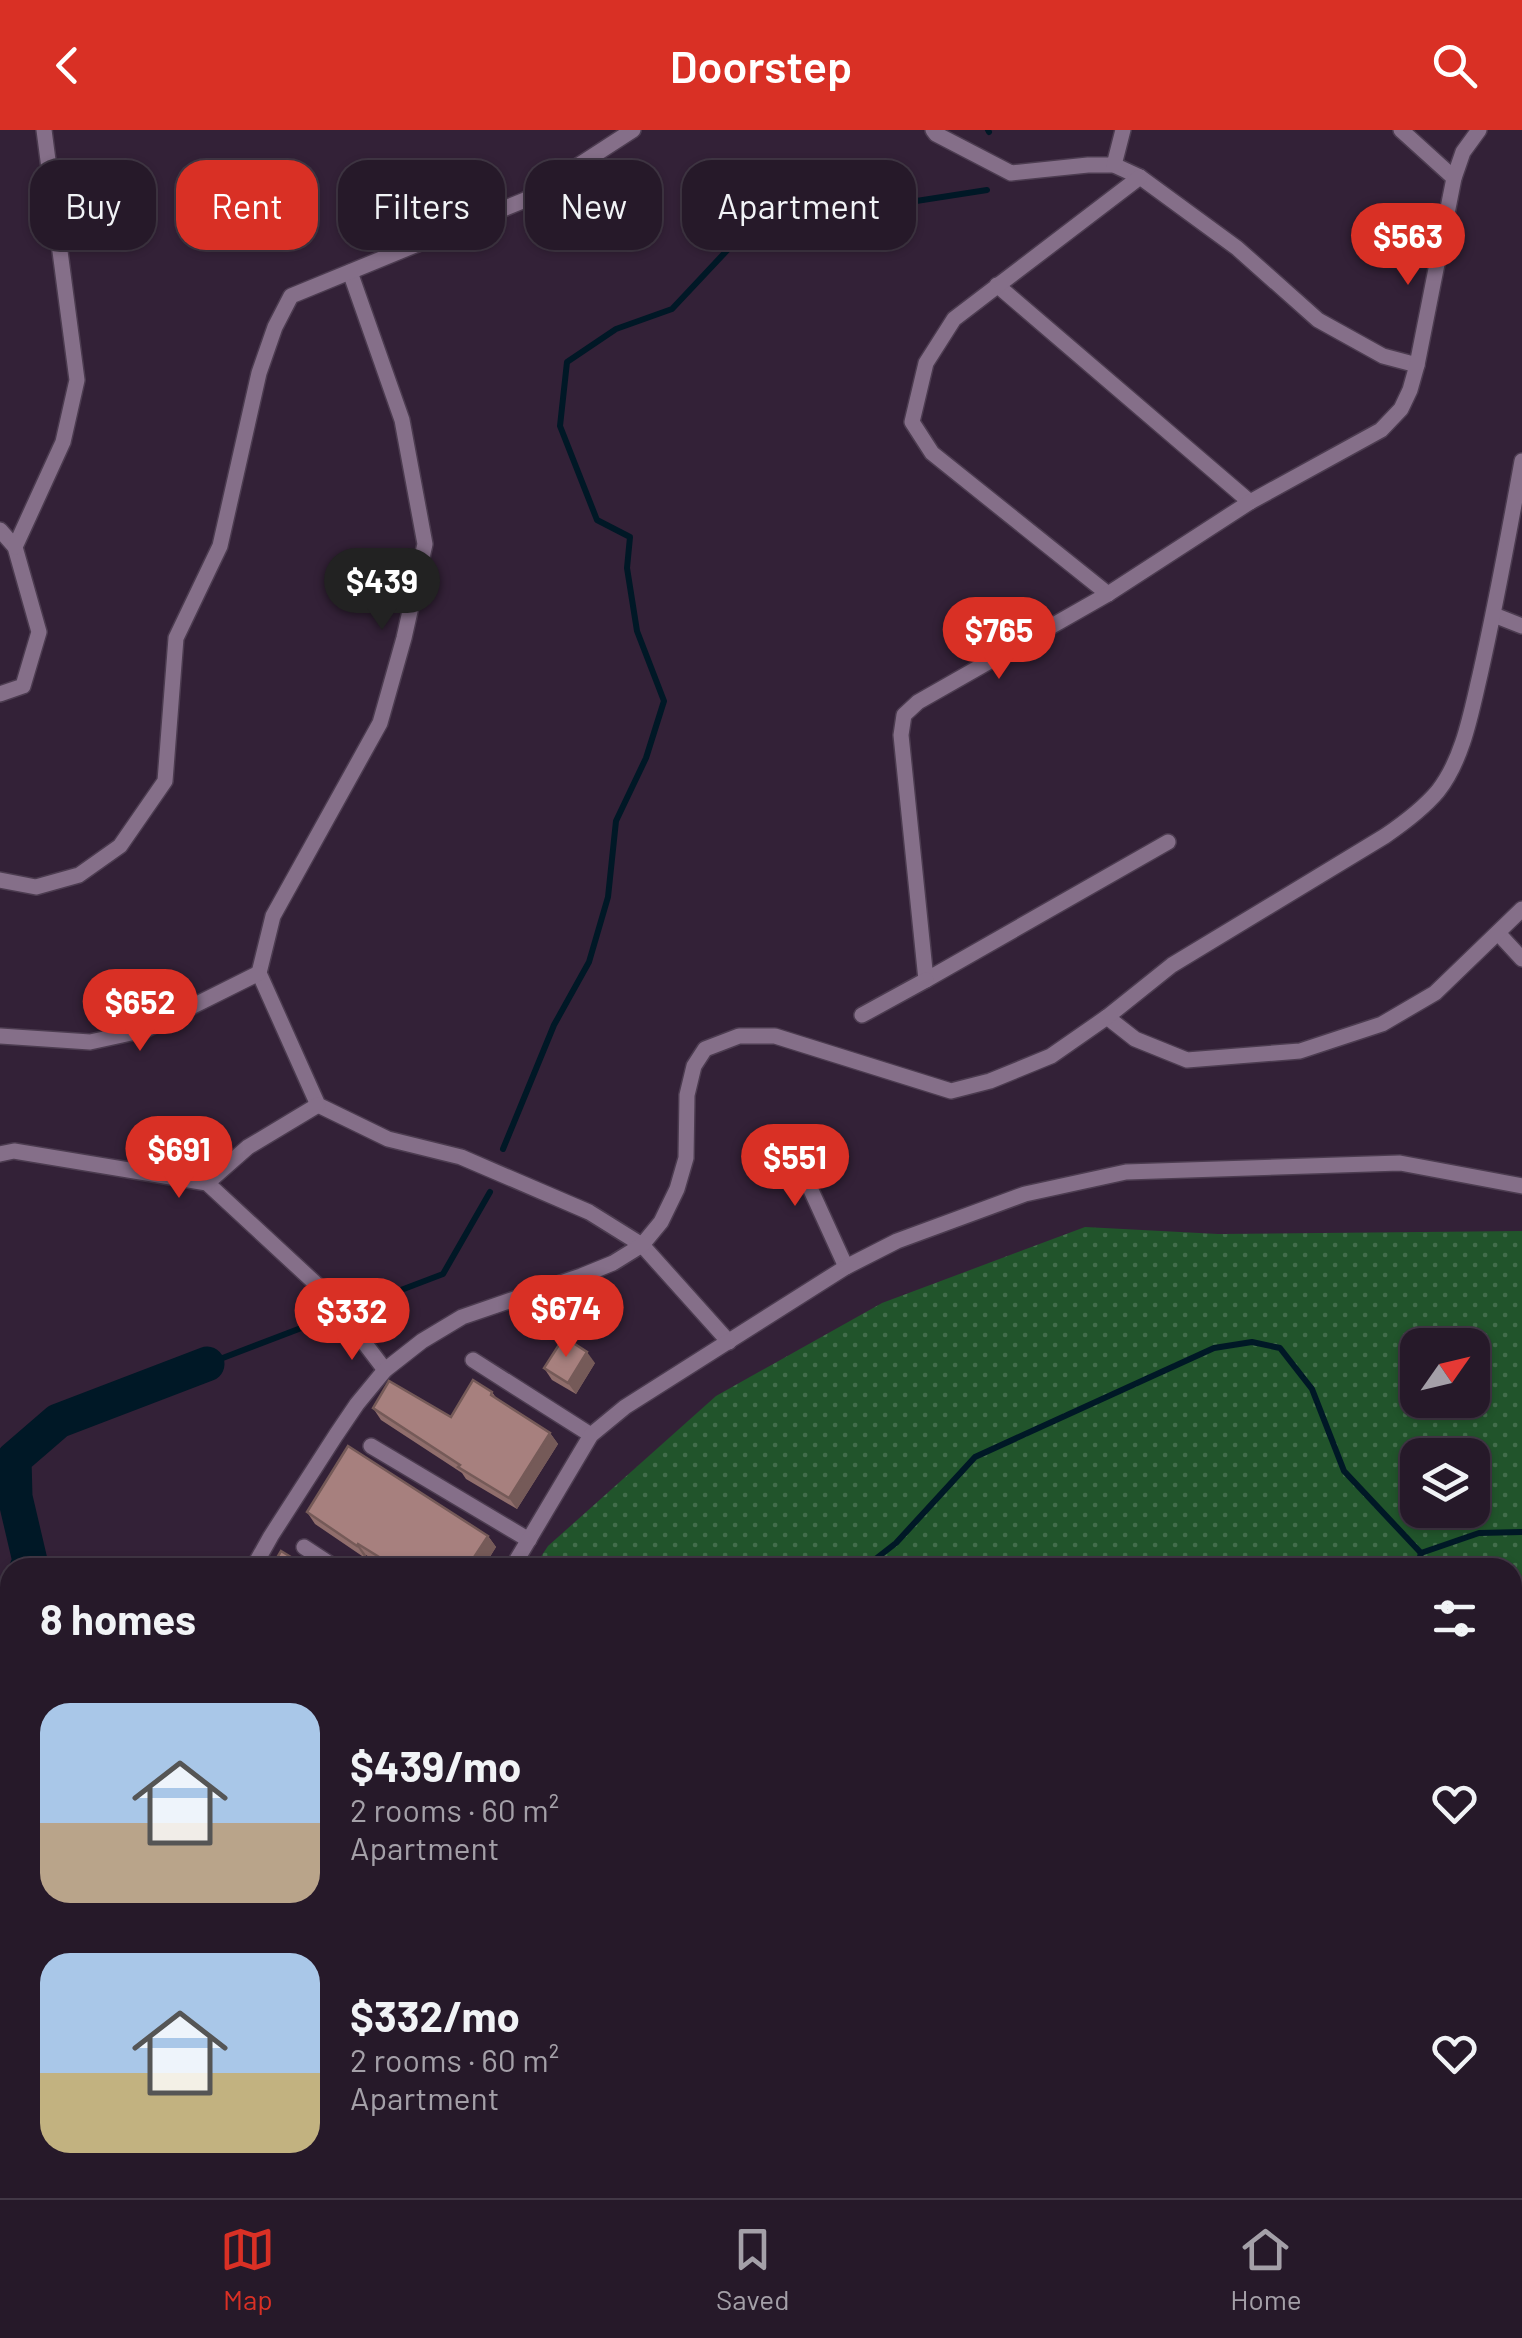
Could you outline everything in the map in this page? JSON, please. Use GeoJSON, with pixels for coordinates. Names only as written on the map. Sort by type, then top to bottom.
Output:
{"type":"FeatureCollection","features":[{"type":"Feature","properties":{"kind":"street"},"geometry":{"type":"LineString","coordinates":[[16,547],[64,442],[77,380],[44,130]]}},
{"type":"Feature","properties":{"kind":"street"},"geometry":{"type":"LineString","coordinates":[[0,880],[36,888],[80,875],[120,846],[164,782],[176,638],[220,546],[259,373],[274,327],[291,296],[525,200],[633,130]]}},
{"type":"Feature","properties":{"kind":"street"},"geometry":{"type":"LineString","coordinates":[[933,130],[1011,173],[1114,165],[1140,178],[1237,248],[1318,320],[1383,356],[1416,366]]}},
{"type":"Feature","properties":{"kind":"street"},"geometry":{"type":"LineString","coordinates":[[1114,165],[1123,130]]}},
{"type":"Feature","properties":{"kind":"street"},"geometry":{"type":"LineString","coordinates":[[1402,130],[1454,178]]}},
{"type":"Feature","properties":{"kind":"street"},"geometry":{"type":"LineString","coordinates":[[926,980],[901,735],[904,715],[918,702],[1108,594],[1250,502],[1380,430],[1401,410],[1416,366],[1454,178],[1462,152],[1479,130]]}},
{"type":"Feature","properties":{"kind":"street"},"geometry":{"type":"LineString","coordinates":[[1108,594],[932,453],[912,422],[926,363],[954,319],[1140,178]]}},
{"type":"Feature","properties":{"kind":"street"},"geometry":{"type":"LineString","coordinates":[[350,272],[402,420],[424,544],[404,638],[380,723],[273,916],[259,973],[318,1105],[388,1139],[461,1157],[589,1212],[642,1244],[729,1342]]}},
{"type":"Feature","properties":{"kind":"street"},"geometry":{"type":"LineString","coordinates":[[997,285],[1250,502]]}},
{"type":"Feature","properties":{"kind":"street"},"geometry":{"type":"LineString","coordinates":[[259,1558],[347,1420],[385,1370],[462,1317],[581,1276],[613,1263],[642,1244],[661,1222],[677,1189],[686,1158],[686,1095],[694,1066],[705,1049],[739,1036],[775,1036],[951,1091],[990,1081],[1051,1056],[1172,965],[1413,816],[1439,789],[1456,758],[1472,710],[1522,461]]}},
{"type":"Feature","properties":{"kind":"street"},"geometry":{"type":"LineString","coordinates":[[0,530],[16,547],[40,632],[24,686],[0,694]]}},
{"type":"Feature","properties":{"kind":"street"},"geometry":{"type":"LineString","coordinates":[[1494,615],[1522,626]]}},
{"type":"Feature","properties":{"kind":"street"},"geometry":{"type":"LineString","coordinates":[[862,1014],[1168,842]]}},
{"type":"Feature","properties":{"kind":"street"},"geometry":{"type":"LineString","coordinates":[[1107,1017],[1135,1040],[1187,1060],[1300,1052],[1382,1024],[1435,994],[1522,910]]}},
{"type":"Feature","properties":{"kind":"street"},"geometry":{"type":"LineString","coordinates":[[1498,933],[1522,958]]}},
{"type":"Feature","properties":{"kind":"street"},"geometry":{"type":"LineString","coordinates":[[0,1036],[90,1042],[146,1030],[259,973]]}},
{"type":"Feature","properties":{"kind":"street"},"geometry":{"type":"LineString","coordinates":[[208,1182],[248,1147],[318,1105]]}},
{"type":"Feature","properties":{"kind":"street"},"geometry":{"type":"LineString","coordinates":[[784,1133],[846,1267]]}},
{"type":"Feature","properties":{"kind":"street"},"geometry":{"type":"LineString","coordinates":[[0,1154],[14,1151],[208,1182],[328,1295],[385,1370]]}},
{"type":"Feature","properties":{"kind":"street"},"geometry":{"type":"LineString","coordinates":[[518,1558],[591,1436],[625,1407],[846,1267],[897,1241],[1025,1194],[1126,1172],[1400,1163],[1522,1186]]}},
{"type":"Feature","properties":{"kind":"street"},"geometry":{"type":"LineString","coordinates":[[473,1360],[591,1436]]}},
{"type":"Feature","properties":{"kind":"street"},"geometry":{"type":"LineString","coordinates":[[371,1446],[528,1540]]}},
{"type":"Feature","properties":{"kind":"street"},"geometry":{"type":"LineString","coordinates":[[304,1548],[320,1558]]}},
{"type":"Feature","properties":{"kind":"green space"},"geometry":{"type":"Polygon","coordinates":[[[1085,1227],[1218,1234],[1522,1231],[1522,1558],[540,1558],[548,1546],[716,1396],[882,1303],[1085,1227]]]}},
{"type":"Feature","properties":{"kind":"building"},"geometry":{"type":"Polygon","coordinates":[[[564,1337],[587,1352],[568,1383],[544,1368],[564,1337]]]}},
{"type":"Feature","properties":{"kind":"building"},"geometry":{"type":"Polygon","coordinates":[[[473,1380],[550,1433],[509,1498],[373,1408],[389,1381],[451,1417],[473,1380]]]}},
{"type":"Feature","properties":{"kind":"building"},"geometry":{"type":"Polygon","coordinates":[[[348,1446],[488,1536],[474,1558],[381,1558],[307,1512],[348,1446]]]}},
{"type":"Feature","properties":{"kind":"waterway"},"geometry":{"type":"LineString","coordinates":[[503,1149],[554,1025],[589,962],[608,897],[616,821],[646,758],[664,701],[637,631],[627,568],[630,537],[597,520],[560,426],[567,362],[616,329],[672,309],[749,227],[987,190]]}},
{"type":"Feature","properties":{"kind":"waterway"},"geometry":{"type":"LineString","coordinates":[[207,1364],[443,1274],[490,1192]]}},
{"type":"Feature","properties":{"kind":"waterway"},"geometry":{"type":"LineString","coordinates":[[877,1558],[896,1543],[975,1457],[1214,1348],[1252,1342],[1280,1348],[1312,1389],[1344,1471],[1421,1553]]}},
{"type":"Feature","properties":{"kind":"waterway"},"geometry":{"type":"LineString","coordinates":[[29,1558],[15,1497],[14,1459],[58,1421],[207,1364]]}},
{"type":"Feature","properties":{"kind":"waterway"},"geometry":{"type":"LineString","coordinates":[[1421,1553],[1479,1533],[1522,1532]]}},
{"type":"Feature","properties":{"kind":"waterway"},"geometry":{"type":"LineString","coordinates":[[1420,1558],[1421,1553]]}}]}
